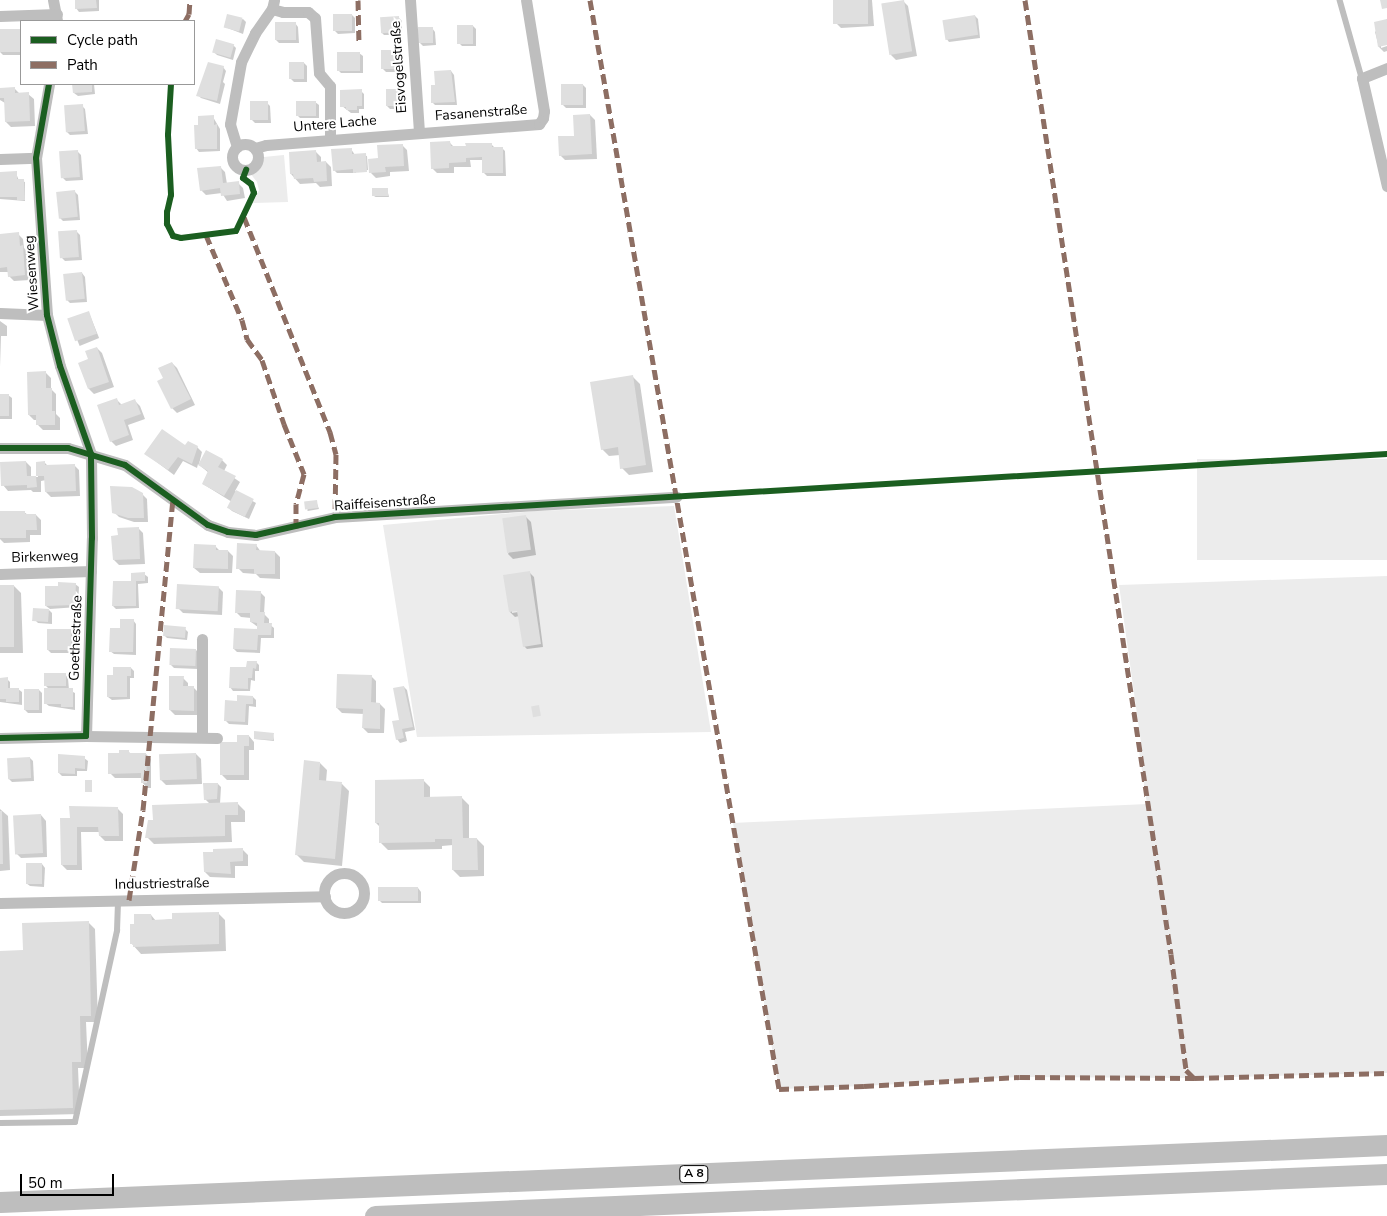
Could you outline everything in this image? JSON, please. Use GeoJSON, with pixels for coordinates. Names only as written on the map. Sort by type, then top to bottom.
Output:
{"type":"FeatureCollection","features":[{"type":"Feature","properties":{"kind":"highway","name":"A 8"},"geometry":{"type":"LineString","coordinates":[[0,1202],[1387,1145]]}},
{"type":"Feature","properties":{"kind":"highway","name":"A 8"},"geometry":{"type":"LineString","coordinates":[[375,1216],[1387,1174]]}},
{"type":"Feature","properties":{"kind":"street"},"geometry":{"type":"LineString","coordinates":[[0,16],[57,17],[53,0]]}},
{"type":"Feature","properties":{"kind":"street","name":"Eisvogelstraße"},"geometry":{"type":"LineString","coordinates":[[410,0],[418,133]]}},
{"type":"Feature","properties":{"kind":"street","name":"Fasanenstraße"},"geometry":{"type":"LineString","coordinates":[[418,133],[539,124],[543,118],[544,111],[526,0]]}},
{"type":"Feature","properties":{"kind":"street"},"geometry":{"type":"LineString","coordinates":[[255,148],[258,156],[256,164],[246,170],[238,168],[233,162],[233,154],[237,147],[230,124],[241,62],[255,33],[273,5],[283,12],[308,12],[315,18],[319,74],[330,86],[330,139]]}},
{"type":"Feature","properties":{"kind":"street"},"geometry":{"type":"LineString","coordinates":[[1387,68],[1362,78],[1387,186]]}},
{"type":"Feature","properties":{"kind":"street","name":"Wiesenweg"},"geometry":{"type":"LineString","coordinates":[[49,85],[36,158],[47,315],[60,366],[91,454]]}},
{"type":"Feature","properties":{"kind":"street","name":"Untere Lache"},"geometry":{"type":"LineString","coordinates":[[237,147],[244,144],[255,148],[266,145],[330,139],[418,133]]}},
{"type":"Feature","properties":{"kind":"street"},"geometry":{"type":"LineString","coordinates":[[0,159],[36,158]]}},
{"type":"Feature","properties":{"kind":"street"},"geometry":{"type":"LineString","coordinates":[[0,313],[47,315]]}},
{"type":"Feature","properties":{"kind":"street","name":"Raiffeisenstraße"},"geometry":{"type":"LineString","coordinates":[[0,448],[68,448],[125,465],[208,525],[228,532],[256,535],[335,517],[676,497]]}},
{"type":"Feature","properties":{"kind":"street","name":"Goethestraße"},"geometry":{"type":"LineString","coordinates":[[86,736],[91,571],[91,454]]}},
{"type":"Feature","properties":{"kind":"street","name":"Birkenweg"},"geometry":{"type":"LineString","coordinates":[[0,574],[91,571]]}},
{"type":"Feature","properties":{"kind":"street"},"geometry":{"type":"LineString","coordinates":[[202,638],[202,737]]}},
{"type":"Feature","properties":{"kind":"street"},"geometry":{"type":"LineString","coordinates":[[0,738],[86,736],[217,738]]}},
{"type":"Feature","properties":{"kind":"street","name":"Industriestraße"},"geometry":{"type":"LineString","coordinates":[[0,903],[324,896]]}},
{"type":"Feature","properties":{"kind":"lane"},"geometry":{"type":"LineString","coordinates":[[1340,0],[1362,78]]}},
{"type":"Feature","properties":{"kind":"lane"},"geometry":{"type":"LineString","coordinates":[[0,1123],[75,1122],[117,931],[118,900]]}},
{"type":"Feature","properties":{"kind":"shaded area"},"geometry":{"type":"Polygon","coordinates":[[[284,155],[288,202],[253,203],[259,190],[257,182],[250,173],[262,164],[264,157],[284,155]]]}},
{"type":"Feature","properties":{"kind":"shaded area"},"geometry":{"type":"Polygon","coordinates":[[[1197,459],[1387,459],[1387,560],[1197,560],[1197,459]]]}},
{"type":"Feature","properties":{"kind":"shaded area"},"geometry":{"type":"Polygon","coordinates":[[[674,506],[711,732],[417,737],[383,525],[535,511],[674,506]]]}},
{"type":"Feature","properties":{"kind":"shaded area"},"geometry":{"type":"Polygon","coordinates":[[[1387,576],[1387,1073],[1194,1078],[1020,1077],[779,1089],[733,823],[1147,804],[1139,751],[1142,750],[1119,585],[1387,576]]]}},
{"type":"Feature","properties":{"kind":"building"},"geometry":{"type":"Polygon","coordinates":[[[75,0],[96,0],[97,8],[75,9],[75,0]]]}},
{"type":"Feature","properties":{"kind":"building"},"geometry":{"type":"Polygon","coordinates":[[[833,0],[868,0],[868,24],[833,24],[833,0]]]}},
{"type":"Feature","properties":{"kind":"building"},"geometry":{"type":"Polygon","coordinates":[[[904,0],[912,51],[889,55],[881,4],[904,0]]]}},
{"type":"Feature","properties":{"kind":"building"},"geometry":{"type":"Polygon","coordinates":[[[1380,0],[1387,0],[1387,8],[1382,9],[1380,0]]]}},
{"type":"Feature","properties":{"kind":"building"},"geometry":{"type":"Polygon","coordinates":[[[227,14],[243,18],[239,31],[224,28],[227,14]]]}},
{"type":"Feature","properties":{"kind":"building"},"geometry":{"type":"Polygon","coordinates":[[[333,14],[352,14],[352,31],[333,31],[333,14]]]}},
{"type":"Feature","properties":{"kind":"building"},"geometry":{"type":"Polygon","coordinates":[[[975,15],[978,35],[946,40],[942,20],[975,15]]]}},
{"type":"Feature","properties":{"kind":"building"},"geometry":{"type":"Polygon","coordinates":[[[399,16],[400,32],[381,33],[380,17],[399,16]]]}},
{"type":"Feature","properties":{"kind":"building"},"geometry":{"type":"Polygon","coordinates":[[[1387,19],[1387,45],[1378,47],[1374,22],[1387,19]]]}},
{"type":"Feature","properties":{"kind":"building"},"geometry":{"type":"Polygon","coordinates":[[[275,22],[296,22],[296,40],[275,40],[275,22]]]}},
{"type":"Feature","properties":{"kind":"building"},"geometry":{"type":"Polygon","coordinates":[[[457,25],[473,25],[473,44],[457,44],[457,25]]]}},
{"type":"Feature","properties":{"kind":"building"},"geometry":{"type":"Polygon","coordinates":[[[418,27],[433,27],[433,43],[418,43],[418,27]]]}},
{"type":"Feature","properties":{"kind":"building"},"geometry":{"type":"Polygon","coordinates":[[[0,29],[20,29],[20,52],[0,52],[0,29]]]}},
{"type":"Feature","properties":{"kind":"building"},"geometry":{"type":"Polygon","coordinates":[[[216,39],[234,44],[230,58],[212,52],[216,39]]]}},
{"type":"Feature","properties":{"kind":"building"},"geometry":{"type":"Polygon","coordinates":[[[381,50],[400,50],[400,69],[381,69],[381,50]]]}},
{"type":"Feature","properties":{"kind":"building"},"geometry":{"type":"Polygon","coordinates":[[[337,52],[360,52],[360,71],[337,71],[337,52]]]}},
{"type":"Feature","properties":{"kind":"building"},"geometry":{"type":"Polygon","coordinates":[[[208,62],[224,66],[217,101],[196,96],[208,62]]]}},
{"type":"Feature","properties":{"kind":"building"},"geometry":{"type":"Polygon","coordinates":[[[289,62],[304,62],[304,79],[289,79],[289,62]]]}},
{"type":"Feature","properties":{"kind":"building"},"geometry":{"type":"Polygon","coordinates":[[[451,70],[455,102],[431,103],[431,85],[435,85],[434,71],[451,70]]]}},
{"type":"Feature","properties":{"kind":"building"},"geometry":{"type":"Polygon","coordinates":[[[561,84],[583,84],[583,105],[561,105],[561,84]]]}},
{"type":"Feature","properties":{"kind":"building"},"geometry":{"type":"Polygon","coordinates":[[[72,85],[92,85],[92,92],[73,93],[72,85]]]}},
{"type":"Feature","properties":{"kind":"building"},"geometry":{"type":"Polygon","coordinates":[[[15,87],[15,93],[29,92],[30,121],[5,122],[4,98],[0,98],[0,88],[15,87]]]}},
{"type":"Feature","properties":{"kind":"building"},"geometry":{"type":"Polygon","coordinates":[[[362,89],[362,106],[357,106],[357,110],[346,110],[346,107],[340,107],[340,90],[362,89]]]}},
{"type":"Feature","properties":{"kind":"building"},"geometry":{"type":"Polygon","coordinates":[[[386,89],[404,89],[404,106],[386,106],[386,89]]]}},
{"type":"Feature","properties":{"kind":"building"},"geometry":{"type":"Polygon","coordinates":[[[250,101],[268,101],[268,120],[250,120],[250,101]]]}},
{"type":"Feature","properties":{"kind":"building"},"geometry":{"type":"Polygon","coordinates":[[[296,101],[316,101],[316,116],[296,116],[296,101]]]}},
{"type":"Feature","properties":{"kind":"building"},"geometry":{"type":"Polygon","coordinates":[[[83,104],[85,131],[66,132],[64,105],[83,104]]]}},
{"type":"Feature","properties":{"kind":"building"},"geometry":{"type":"Polygon","coordinates":[[[590,114],[592,154],[559,156],[558,136],[574,136],[573,115],[590,114]]]}},
{"type":"Feature","properties":{"kind":"building"},"geometry":{"type":"Polygon","coordinates":[[[214,115],[214,125],[217,124],[217,149],[195,149],[194,125],[198,125],[198,116],[214,115]]]}},
{"type":"Feature","properties":{"kind":"building"},"geometry":{"type":"Polygon","coordinates":[[[450,141],[451,146],[466,146],[465,143],[492,143],[492,147],[503,147],[503,173],[482,173],[482,157],[466,158],[466,162],[449,163],[449,168],[431,169],[430,142],[450,141]]]}},
{"type":"Feature","properties":{"kind":"building"},"geometry":{"type":"Polygon","coordinates":[[[403,144],[404,166],[385,167],[386,172],[369,173],[368,159],[378,158],[377,145],[403,144]]]}},
{"type":"Feature","properties":{"kind":"building"},"geometry":{"type":"Polygon","coordinates":[[[352,148],[352,154],[366,153],[367,172],[353,173],[353,169],[333,171],[331,149],[352,148]]]}},
{"type":"Feature","properties":{"kind":"building"},"geometry":{"type":"Polygon","coordinates":[[[78,150],[80,177],[61,178],[59,151],[78,150]]]}},
{"type":"Feature","properties":{"kind":"building"},"geometry":{"type":"Polygon","coordinates":[[[316,150],[317,162],[326,161],[327,181],[314,182],[313,178],[294,179],[293,174],[290,174],[289,152],[316,150]]]}},
{"type":"Feature","properties":{"kind":"building"},"geometry":{"type":"Polygon","coordinates":[[[221,166],[223,183],[239,181],[240,194],[221,196],[220,188],[200,191],[197,168],[221,166]]]}},
{"type":"Feature","properties":{"kind":"building"},"geometry":{"type":"Polygon","coordinates":[[[17,171],[17,179],[24,179],[25,200],[17,200],[17,197],[0,197],[0,172],[17,171]]]}},
{"type":"Feature","properties":{"kind":"building"},"geometry":{"type":"Polygon","coordinates":[[[372,188],[388,188],[388,196],[372,196],[372,188]]]}},
{"type":"Feature","properties":{"kind":"building"},"geometry":{"type":"Polygon","coordinates":[[[75,190],[78,217],[59,219],[56,192],[75,190]]]}},
{"type":"Feature","properties":{"kind":"building"},"geometry":{"type":"Polygon","coordinates":[[[77,230],[79,257],[60,258],[58,231],[77,230]]]}},
{"type":"Feature","properties":{"kind":"building"},"geometry":{"type":"Polygon","coordinates":[[[19,232],[20,246],[23,245],[25,275],[8,277],[7,267],[0,268],[0,234],[19,232]]]}},
{"type":"Feature","properties":{"kind":"building"},"geometry":{"type":"Polygon","coordinates":[[[82,272],[85,299],[66,301],[63,274],[82,272]]]}},
{"type":"Feature","properties":{"kind":"building"},"geometry":{"type":"Polygon","coordinates":[[[89,311],[97,334],[75,341],[67,318],[89,311]]]}},
{"type":"Feature","properties":{"kind":"building"},"geometry":{"type":"Polygon","coordinates":[[[97,347],[109,382],[88,389],[78,363],[88,359],[85,351],[97,347]]]}},
{"type":"Feature","properties":{"kind":"building"},"geometry":{"type":"Polygon","coordinates":[[[172,362],[191,399],[171,409],[157,381],[163,378],[158,368],[172,362]]]}},
{"type":"Feature","properties":{"kind":"building"},"geometry":{"type":"Polygon","coordinates":[[[46,371],[46,388],[52,388],[52,411],[55,411],[55,425],[36,425],[36,415],[28,415],[27,372],[46,371]]]}},
{"type":"Feature","properties":{"kind":"building"},"geometry":{"type":"Polygon","coordinates":[[[633,375],[646,465],[620,469],[618,447],[601,450],[590,382],[633,375]]]}},
{"type":"Feature","properties":{"kind":"building"},"geometry":{"type":"Polygon","coordinates":[[[0,394],[9,394],[9,416],[0,416],[0,394]]]}},
{"type":"Feature","properties":{"kind":"building"},"geometry":{"type":"Polygon","coordinates":[[[117,398],[119,405],[135,399],[141,414],[124,420],[129,435],[110,442],[97,405],[117,398]]]}},
{"type":"Feature","properties":{"kind":"building"},"geometry":{"type":"Polygon","coordinates":[[[162,429],[185,445],[188,441],[198,446],[192,464],[178,457],[168,470],[144,454],[162,429]]]}},
{"type":"Feature","properties":{"kind":"building"},"geometry":{"type":"Polygon","coordinates":[[[206,450],[223,459],[218,467],[236,476],[224,496],[202,484],[208,471],[198,465],[206,450]]]}},
{"type":"Feature","properties":{"kind":"building"},"geometry":{"type":"Polygon","coordinates":[[[26,461],[27,476],[36,476],[37,487],[27,488],[27,485],[1,486],[0,462],[26,461]]]}},
{"type":"Feature","properties":{"kind":"building"},"geometry":{"type":"Polygon","coordinates":[[[45,461],[45,465],[75,464],[76,491],[45,492],[44,476],[36,476],[36,462],[45,461]]]}},
{"type":"Feature","properties":{"kind":"building"},"geometry":{"type":"Polygon","coordinates":[[[110,486],[132,487],[143,493],[144,518],[128,518],[112,513],[110,486]]]}},
{"type":"Feature","properties":{"kind":"building"},"geometry":{"type":"Polygon","coordinates":[[[236,490],[254,499],[245,517],[227,508],[236,490]]]}},
{"type":"Feature","properties":{"kind":"building"},"geometry":{"type":"Polygon","coordinates":[[[317,500],[318,508],[305,510],[304,502],[317,500]]]}},
{"type":"Feature","properties":{"kind":"building"},"geometry":{"type":"Polygon","coordinates":[[[0,511],[25,511],[25,514],[36,514],[37,530],[26,530],[26,538],[0,538],[0,511]]]}},
{"type":"Feature","properties":{"kind":"building"},"geometry":{"type":"Polygon","coordinates":[[[526,515],[531,550],[507,553],[502,518],[526,515]]]}},
{"type":"Feature","properties":{"kind":"building"},"geometry":{"type":"Polygon","coordinates":[[[139,527],[140,559],[113,560],[111,536],[118,535],[117,528],[139,527]]]}},
{"type":"Feature","properties":{"kind":"building"},"geometry":{"type":"Polygon","coordinates":[[[237,543],[257,544],[256,550],[275,551],[275,574],[254,574],[254,569],[236,569],[237,543]]]}},
{"type":"Feature","properties":{"kind":"building"},"geometry":{"type":"Polygon","coordinates":[[[194,544],[216,545],[216,550],[228,550],[228,569],[193,568],[194,544]]]}},
{"type":"Feature","properties":{"kind":"building"},"geometry":{"type":"Polygon","coordinates":[[[530,571],[541,644],[523,647],[517,611],[509,612],[503,575],[530,571]]]}},
{"type":"Feature","properties":{"kind":"building"},"geometry":{"type":"Polygon","coordinates":[[[145,572],[145,581],[136,581],[136,606],[112,606],[113,581],[131,581],[131,573],[145,572]]]}},
{"type":"Feature","properties":{"kind":"building"},"geometry":{"type":"Polygon","coordinates":[[[58,582],[76,583],[75,605],[45,606],[45,586],[58,586],[58,582]]]}},
{"type":"Feature","properties":{"kind":"building"},"geometry":{"type":"Polygon","coordinates":[[[177,584],[219,586],[218,611],[176,609],[177,584]]]}},
{"type":"Feature","properties":{"kind":"building"},"geometry":{"type":"Polygon","coordinates":[[[0,585],[14,585],[14,647],[0,647],[0,585]]]}},
{"type":"Feature","properties":{"kind":"building"},"geometry":{"type":"Polygon","coordinates":[[[236,590],[261,591],[260,612],[265,612],[264,623],[272,623],[271,635],[258,635],[257,650],[233,649],[234,628],[257,629],[257,623],[250,622],[250,613],[235,613],[236,590]]]}},
{"type":"Feature","properties":{"kind":"building"},"geometry":{"type":"Polygon","coordinates":[[[33,608],[49,609],[48,622],[32,621],[33,608]]]}},
{"type":"Feature","properties":{"kind":"building"},"geometry":{"type":"Polygon","coordinates":[[[120,619],[134,619],[133,652],[109,652],[110,628],[120,628],[120,619]]]}},
{"type":"Feature","properties":{"kind":"building"},"geometry":{"type":"Polygon","coordinates":[[[164,625],[186,627],[185,638],[163,636],[164,625]]]}},
{"type":"Feature","properties":{"kind":"building"},"geometry":{"type":"Polygon","coordinates":[[[47,629],[71,629],[71,650],[47,650],[47,629]]]}},
{"type":"Feature","properties":{"kind":"building"},"geometry":{"type":"Polygon","coordinates":[[[170,648],[196,649],[195,666],[169,665],[170,648]]]}},
{"type":"Feature","properties":{"kind":"building"},"geometry":{"type":"Polygon","coordinates":[[[247,661],[257,661],[256,669],[253,668],[252,678],[248,678],[248,689],[229,688],[230,667],[246,667],[247,661]]]}},
{"type":"Feature","properties":{"kind":"building"},"geometry":{"type":"Polygon","coordinates":[[[113,667],[131,667],[131,676],[127,676],[127,697],[107,697],[107,675],[113,675],[113,667]]]}},
{"type":"Feature","properties":{"kind":"building"},"geometry":{"type":"Polygon","coordinates":[[[44,673],[66,673],[66,686],[44,686],[44,673]]]}},
{"type":"Feature","properties":{"kind":"building"},"geometry":{"type":"Polygon","coordinates":[[[337,674],[372,675],[371,702],[380,703],[380,729],[362,728],[363,709],[336,708],[337,674]]]}},
{"type":"Feature","properties":{"kind":"building"},"geometry":{"type":"Polygon","coordinates":[[[169,676],[184,676],[183,686],[194,686],[194,711],[169,710],[169,676]]]}},
{"type":"Feature","properties":{"kind":"building"},"geometry":{"type":"Polygon","coordinates":[[[8,677],[8,688],[19,688],[19,702],[6,702],[6,699],[0,699],[0,678],[8,677]]]}},
{"type":"Feature","properties":{"kind":"building"},"geometry":{"type":"Polygon","coordinates":[[[404,686],[413,727],[402,729],[404,738],[396,740],[392,721],[399,720],[393,688],[404,686]]]}},
{"type":"Feature","properties":{"kind":"building"},"geometry":{"type":"Polygon","coordinates":[[[44,688],[73,688],[73,707],[61,707],[61,704],[44,704],[44,688]]]}},
{"type":"Feature","properties":{"kind":"building"},"geometry":{"type":"Polygon","coordinates":[[[24,689],[39,689],[39,710],[24,710],[24,689]]]}},
{"type":"Feature","properties":{"kind":"building"},"geometry":{"type":"Polygon","coordinates":[[[237,695],[253,696],[253,704],[246,704],[245,722],[224,721],[225,700],[237,701],[237,695]]]}},
{"type":"Feature","properties":{"kind":"building"},"geometry":{"type":"Polygon","coordinates":[[[539,705],[541,716],[533,717],[531,706],[539,705]]]}},
{"type":"Feature","properties":{"kind":"building"},"geometry":{"type":"Polygon","coordinates":[[[254,731],[274,733],[273,740],[254,739],[254,731]]]}},
{"type":"Feature","properties":{"kind":"building"},"geometry":{"type":"Polygon","coordinates":[[[237,735],[249,735],[249,746],[244,746],[244,775],[220,775],[220,742],[237,742],[237,735]]]}},
{"type":"Feature","properties":{"kind":"building"},"geometry":{"type":"Polygon","coordinates":[[[119,750],[129,750],[129,753],[146,753],[147,783],[141,783],[141,773],[108,774],[108,753],[119,753],[119,750]]]}},
{"type":"Feature","properties":{"kind":"building"},"geometry":{"type":"Polygon","coordinates":[[[196,753],[197,779],[160,780],[159,754],[196,753]]]}},
{"type":"Feature","properties":{"kind":"building"},"geometry":{"type":"Polygon","coordinates":[[[58,754],[85,756],[85,769],[75,768],[75,774],[58,773],[58,754]]]}},
{"type":"Feature","properties":{"kind":"building"},"geometry":{"type":"Polygon","coordinates":[[[30,757],[31,778],[8,779],[7,758],[30,757]]]}},
{"type":"Feature","properties":{"kind":"building"},"geometry":{"type":"Polygon","coordinates":[[[304,760],[320,762],[319,780],[342,782],[335,859],[295,855],[304,760]]]}},
{"type":"Feature","properties":{"kind":"building"},"geometry":{"type":"Polygon","coordinates":[[[424,779],[424,797],[462,796],[463,838],[477,838],[478,870],[452,870],[452,839],[435,839],[435,842],[379,843],[379,823],[375,823],[375,780],[424,779]]]}},
{"type":"Feature","properties":{"kind":"building"},"geometry":{"type":"Polygon","coordinates":[[[85,780],[92,780],[92,792],[85,792],[85,780]]]}},
{"type":"Feature","properties":{"kind":"building"},"geometry":{"type":"Polygon","coordinates":[[[203,783],[218,783],[217,799],[204,800],[203,783]]]}},
{"type":"Feature","properties":{"kind":"building"},"geometry":{"type":"Polygon","coordinates":[[[238,802],[238,815],[225,815],[225,836],[145,838],[148,820],[153,820],[152,805],[238,802]]]}},
{"type":"Feature","properties":{"kind":"building"},"geometry":{"type":"Polygon","coordinates":[[[69,806],[118,807],[119,836],[99,836],[98,827],[77,827],[77,865],[61,865],[60,818],[70,818],[69,806]]]}},
{"type":"Feature","properties":{"kind":"building"},"geometry":{"type":"Polygon","coordinates":[[[0,811],[2,811],[3,864],[0,864],[0,811]]]}},
{"type":"Feature","properties":{"kind":"building"},"geometry":{"type":"Polygon","coordinates":[[[41,814],[43,853],[15,854],[13,815],[41,814]]]}},
{"type":"Feature","properties":{"kind":"building"},"geometry":{"type":"Polygon","coordinates":[[[243,848],[243,861],[230,862],[231,874],[204,872],[203,852],[213,852],[213,849],[243,848]]]}},
{"type":"Feature","properties":{"kind":"building"},"geometry":{"type":"Polygon","coordinates":[[[26,863],[42,863],[42,884],[26,884],[26,863]]]}},
{"type":"Feature","properties":{"kind":"building"},"geometry":{"type":"Polygon","coordinates":[[[378,887],[418,887],[418,901],[378,901],[378,887]]]}},
{"type":"Feature","properties":{"kind":"building"},"geometry":{"type":"Polygon","coordinates":[[[219,912],[219,944],[133,947],[133,944],[130,944],[130,924],[134,924],[134,914],[151,914],[152,920],[172,919],[172,913],[219,912]]]}},
{"type":"Feature","properties":{"kind":"building"},"geometry":{"type":"Polygon","coordinates":[[[89,921],[91,1016],[80,1016],[81,1062],[72,1062],[73,1108],[0,1110],[0,951],[23,950],[22,923],[89,921]]]}},
{"type":"Feature","properties":{"kind":"marked path"},"geometry":{"type":"LineString","coordinates":[[186,20],[189,14],[190,0]]}},
{"type":"Feature","properties":{"kind":"marked path"},"geometry":{"type":"LineString","coordinates":[[358,0],[359,44]]}},
{"type":"Feature","properties":{"kind":"marked path"},"geometry":{"type":"LineString","coordinates":[[590,0],[779,1089],[1020,1077],[1194,1078],[1387,1073]]}},
{"type":"Feature","properties":{"kind":"marked path"},"geometry":{"type":"LineString","coordinates":[[1025,0],[1171,954],[1186,1070],[1194,1078]]}},
{"type":"Feature","properties":{"kind":"marked path"},"geometry":{"type":"LineString","coordinates":[[244,217],[330,432],[336,454],[335,517]]}},
{"type":"Feature","properties":{"kind":"marked path"},"geometry":{"type":"LineString","coordinates":[[206,235],[242,320],[247,339],[262,360],[304,474],[296,504],[296,528]]}},
{"type":"Feature","properties":{"kind":"marked path"},"geometry":{"type":"LineString","coordinates":[[129,900],[143,810],[173,500]]}},
{"type":"Feature","properties":{"kind":"cycle path"},"geometry":{"type":"LineString","coordinates":[[0,738],[86,736],[92,538],[91,454],[60,366],[47,315],[36,158],[49,85]]}},
{"type":"Feature","properties":{"kind":"cycle path"},"geometry":{"type":"LineString","coordinates":[[171,85],[168,135],[171,195],[167,212],[167,224],[173,236],[181,238],[236,231],[254,193],[251,184],[243,178],[246,170]]}},
{"type":"Feature","properties":{"kind":"cycle path"},"geometry":{"type":"LineString","coordinates":[[0,448],[68,448],[125,465],[208,525],[228,532],[256,535],[335,517],[1387,454]]}}]}
